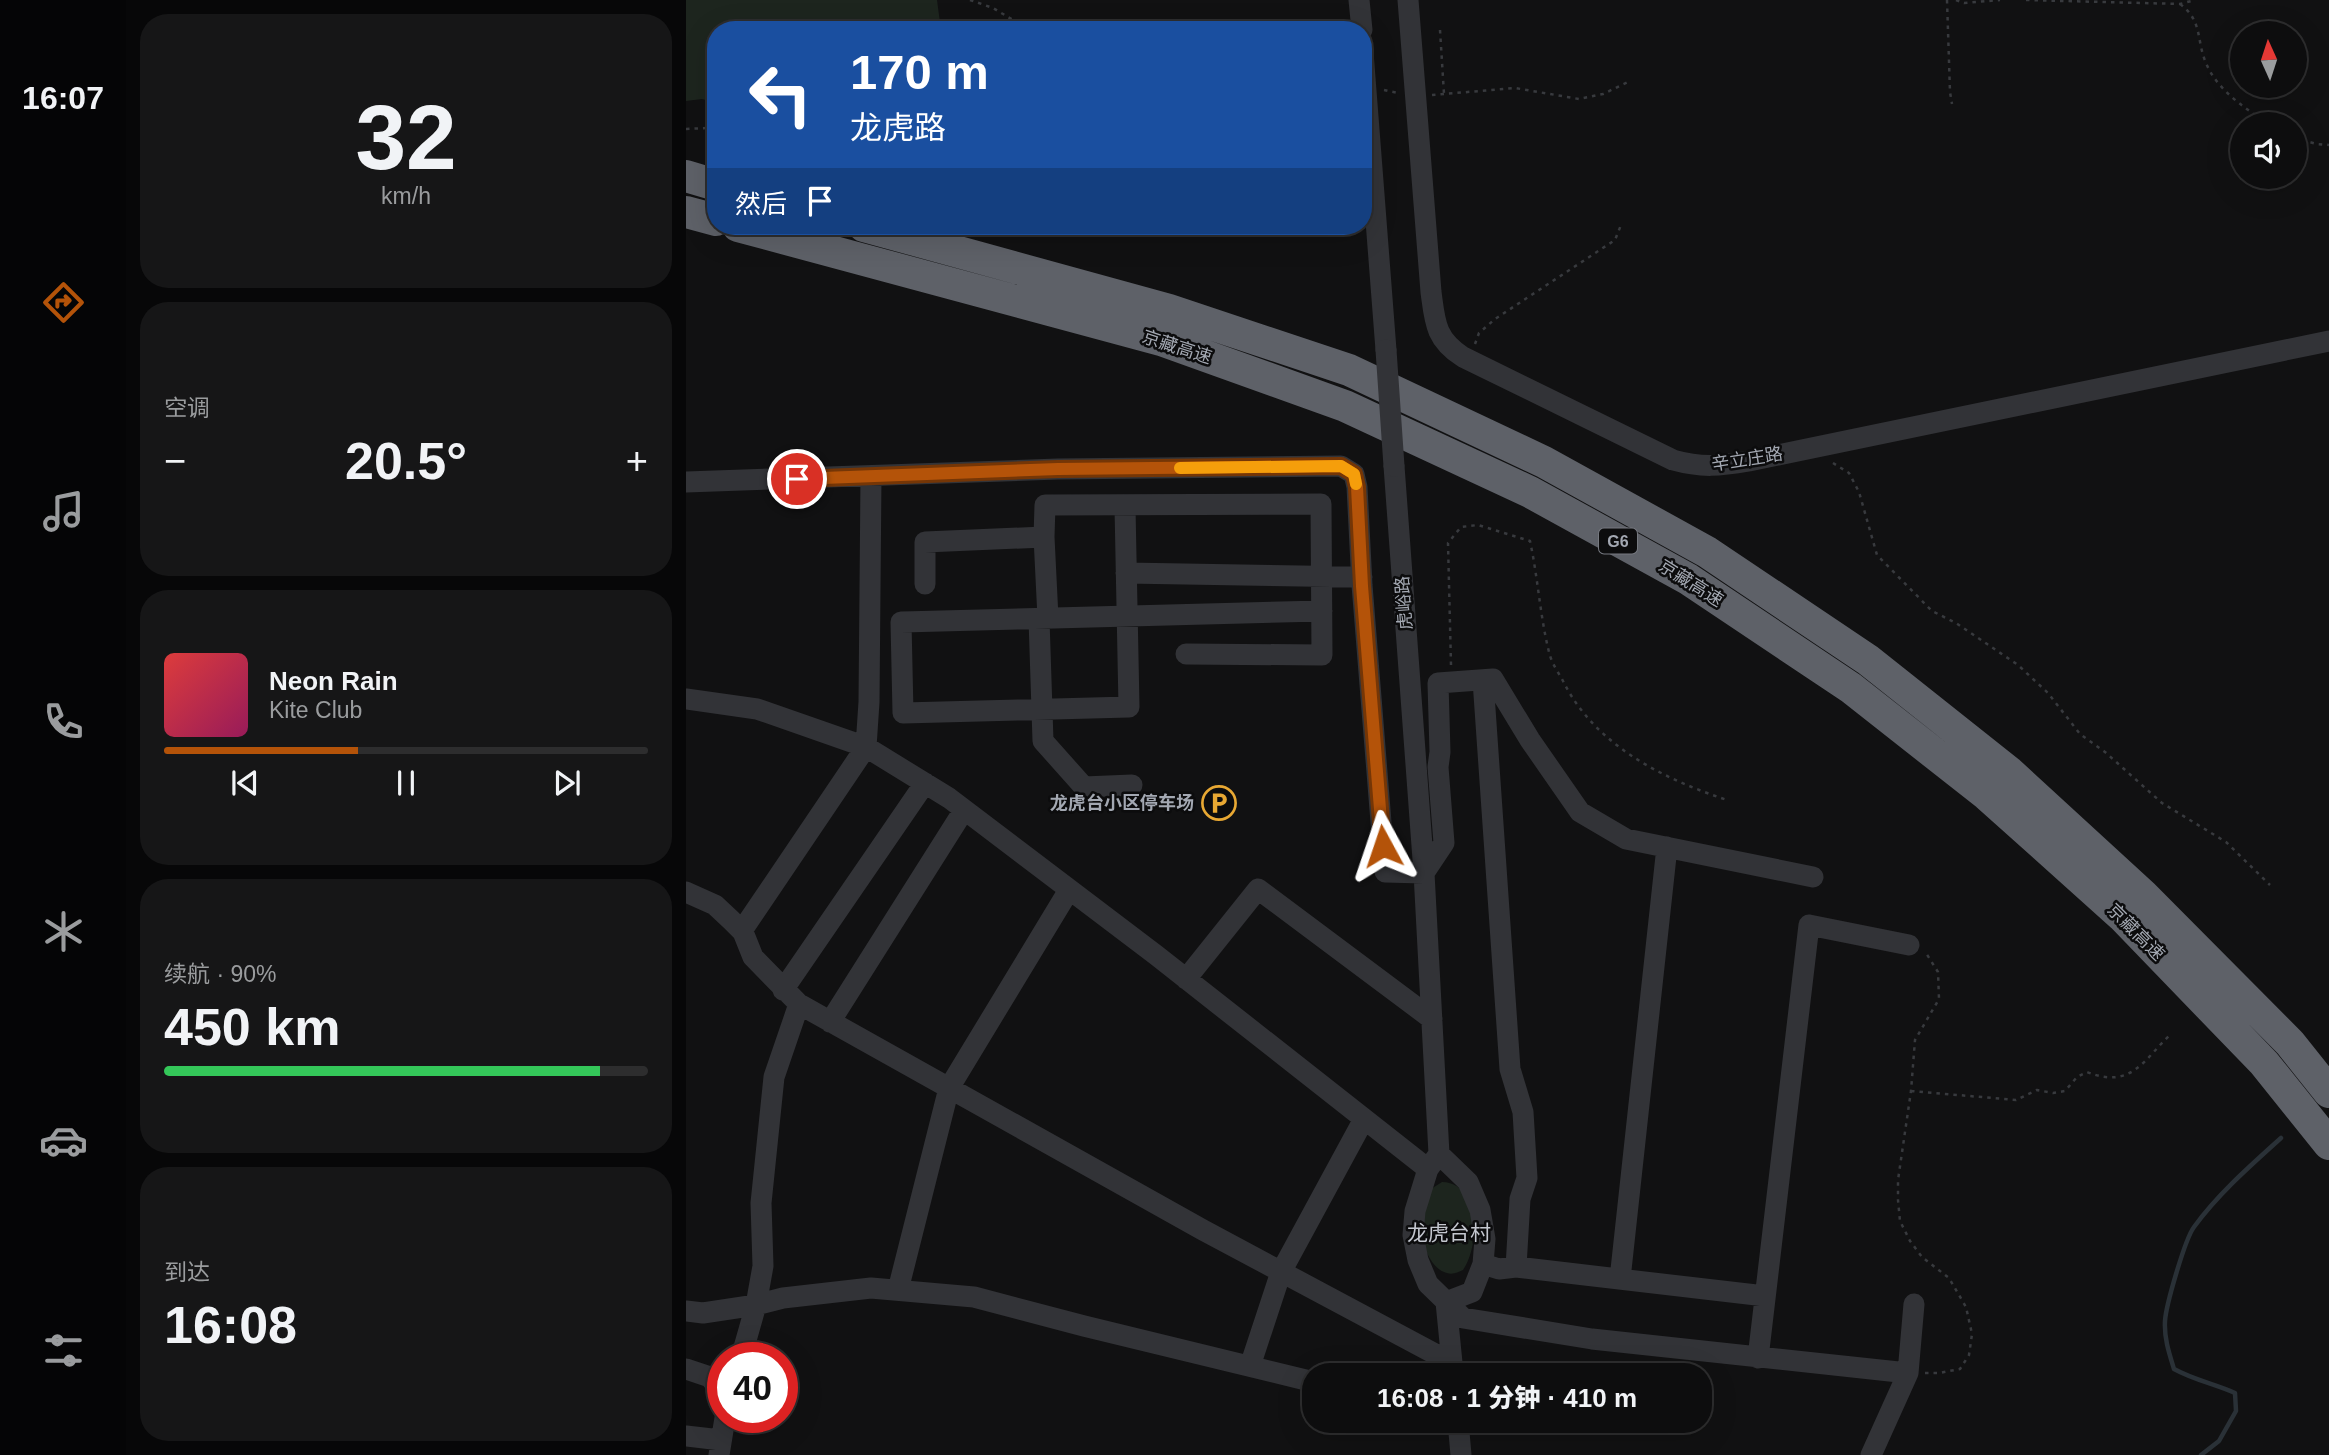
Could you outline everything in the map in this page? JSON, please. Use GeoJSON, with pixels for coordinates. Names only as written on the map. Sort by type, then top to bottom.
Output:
{"type":"FeatureCollection","features":[{"type":"Feature","properties":{"kind":"highway"},"geometry":{"type":"LineString","coordinates":[[686,176],[707,182]]}},
{"type":"Feature","properties":{"kind":"highway"},"geometry":{"type":"LineString","coordinates":[[686,212],[707,218]]}},
{"type":"Feature","properties":{"kind":"highway","name":"京藏高速"},"geometry":{"type":"LineString","coordinates":[[771,235],[1161,340],[1345,406],[1530,492],[1688,579],[1851,688],[1987,795],[2122,916],[2264,1063],[2329,1144]]}},
{"type":"Feature","properties":{"kind":"highway","name":"京藏高速"},"geometry":{"type":"LineString","coordinates":[[897,235],[1169,310],[1349,370],[1545,463],[1707,552],[1868,660],[2009,772],[2153,905],[2290,1043],[2329,1092]]}},
{"type":"Feature","properties":{"kind":"street"},"geometry":{"type":"LineString","coordinates":[[1359,0],[1361,21]]}},
{"type":"Feature","properties":{"kind":"street","name":"辛立庄路"},"geometry":{"type":"LineString","coordinates":[[1408,0],[1430,292],[1434,318],[1440,334],[1449,348],[1469,360],[1673,460],[1695,466],[1719,466],[2329,341]]}},
{"type":"Feature","properties":{"kind":"street","name":"虎峪路"},"geometry":{"type":"LineString","coordinates":[[1372,166],[1424,873],[1432,1019],[1434,1162]]}},
{"type":"Feature","properties":{"kind":"street"},"geometry":{"type":"LineString","coordinates":[[686,483],[1058,469],[1341,466],[1354,474],[1357,487],[1385,872],[1424,873],[1444,842],[1438,767],[1438,683],[1493,679],[1530,740],[1580,812],[1626,839],[1813,877]]}},
{"type":"Feature","properties":{"kind":"street"},"geometry":{"type":"LineString","coordinates":[[743,932],[866,747],[869,702],[871,476]]}},
{"type":"Feature","properties":{"kind":"street"},"geometry":{"type":"LineString","coordinates":[[1132,785],[1084,787],[1042,741],[1045,505],[1321,504],[1322,655],[1186,654]]}},
{"type":"Feature","properties":{"kind":"street"},"geometry":{"type":"LineString","coordinates":[[1125,506],[1126,573],[1127,616],[1129,707],[903,713],[901,622],[1043,618],[1127,616],[1322,611]]}},
{"type":"Feature","properties":{"kind":"street"},"geometry":{"type":"LineString","coordinates":[[925,583],[925,542],[1044,537]]}},
{"type":"Feature","properties":{"kind":"street"},"geometry":{"type":"LineString","coordinates":[[1126,573],[1362,578]]}},
{"type":"Feature","properties":{"kind":"street"},"geometry":{"type":"LineString","coordinates":[[1483,680],[1510,1069],[1523,1112],[1527,1178],[1520,1199],[1516,1267]]}},
{"type":"Feature","properties":{"kind":"street"},"geometry":{"type":"LineString","coordinates":[[686,699],[757,709],[866,747],[925,783],[1186,979],[1364,1119],[1468,1182],[1480,1210],[1485,1238],[1483,1264],[1472,1292],[1446,1302]]}},
{"type":"Feature","properties":{"kind":"street"},"geometry":{"type":"LineString","coordinates":[[746,1342],[763,1266],[761,1203],[774,1077],[791,997],[925,783]]}},
{"type":"Feature","properties":{"kind":"street"},"geometry":{"type":"LineString","coordinates":[[830,1021],[964,810]]}},
{"type":"Feature","properties":{"kind":"street"},"geometry":{"type":"LineString","coordinates":[[1620,1279],[1667,847]]}},
{"type":"Feature","properties":{"kind":"street"},"geometry":{"type":"LineString","coordinates":[[1186,979],[1258,889],[1432,1019]]}},
{"type":"Feature","properties":{"kind":"street"},"geometry":{"type":"LineString","coordinates":[[898,1290],[948,1088],[1069,890]]}},
{"type":"Feature","properties":{"kind":"street"},"geometry":{"type":"LineString","coordinates":[[686,892],[715,905],[743,932],[753,957],[791,997],[948,1088],[1442,1363]]}},
{"type":"Feature","properties":{"kind":"street"},"geometry":{"type":"LineString","coordinates":[[1758,1357],[1809,925],[1909,945]]}},
{"type":"Feature","properties":{"kind":"street"},"geometry":{"type":"LineString","coordinates":[[1250,1366],[1281,1272],[1364,1119]]}},
{"type":"Feature","properties":{"kind":"street"},"geometry":{"type":"LineString","coordinates":[[1434,1162],[1415,1211],[1413,1235],[1418,1260],[1428,1284],[1463,1318],[1592,1339],[1908,1374]]}},
{"type":"Feature","properties":{"kind":"street"},"geometry":{"type":"LineString","coordinates":[[1483,1264],[1499,1269],[1516,1267],[1765,1296]]}},
{"type":"Feature","properties":{"kind":"street"},"geometry":{"type":"LineString","coordinates":[[686,1311],[703,1313],[783,1298],[871,1288],[974,1297],[1302,1379]]}},
{"type":"Feature","properties":{"kind":"street"},"geometry":{"type":"LineString","coordinates":[[1446,1302],[1452,1363]]}},
{"type":"Feature","properties":{"kind":"street"},"geometry":{"type":"LineString","coordinates":[[1871,1455],[1908,1374],[1914,1304]]}},
{"type":"Feature","properties":{"kind":"street"},"geometry":{"type":"LineString","coordinates":[[686,1369],[707,1376]]}},
{"type":"Feature","properties":{"kind":"street"},"geometry":{"type":"LineString","coordinates":[[1459,1433],[1461,1455]]}},
{"type":"Feature","properties":{"kind":"street"},"geometry":{"type":"LineString","coordinates":[[686,1436],[720,1447]]}},
{"type":"Feature","properties":{"kind":"path"},"geometry":{"type":"LineString","coordinates":[[970,0],[993,8],[1013,20]]}},
{"type":"Feature","properties":{"kind":"path"},"geometry":{"type":"LineString","coordinates":[[1947,0],[1952,104]]}},
{"type":"Feature","properties":{"kind":"path"},"geometry":{"type":"LineString","coordinates":[[1956,0],[1964,4],[2000,0]]}},
{"type":"Feature","properties":{"kind":"path"},"geometry":{"type":"LineString","coordinates":[[2026,0],[2180,4],[2195,0]]}},
{"type":"Feature","properties":{"kind":"path"},"geometry":{"type":"LineString","coordinates":[[2180,4],[2192,13],[2206,62],[2216,80],[2251,112]]}},
{"type":"Feature","properties":{"kind":"path"},"geometry":{"type":"LineString","coordinates":[[1440,30],[1444,94]]}},
{"type":"Feature","properties":{"kind":"path"},"geometry":{"type":"LineString","coordinates":[[1372,88],[1415,96],[1516,88],[1579,99],[1603,94],[1628,82]]}},
{"type":"Feature","properties":{"kind":"path"},"geometry":{"type":"LineString","coordinates":[[686,129],[707,128]]}},
{"type":"Feature","properties":{"kind":"path"},"geometry":{"type":"LineString","coordinates":[[2307,141],[2329,145]]}},
{"type":"Feature","properties":{"kind":"path"},"geometry":{"type":"LineString","coordinates":[[1469,360],[1479,333],[1615,240],[1622,225]]}},
{"type":"Feature","properties":{"kind":"path"},"geometry":{"type":"LineString","coordinates":[[1822,446],[1827,458],[1849,473],[1859,492],[1877,555],[1932,611],[1956,623],[2018,665],[2048,693],[2080,734],[2105,752],[2162,803],[2225,842],[2270,885]]}},
{"type":"Feature","properties":{"kind":"path"},"geometry":{"type":"LineString","coordinates":[[1452,682],[1448,543],[1461,527],[1478,526],[1530,541],[1538,575],[1549,655],[1570,695],[1595,728],[1631,757],[1692,788],[1727,800]]}},
{"type":"Feature","properties":{"kind":"path"},"geometry":{"type":"LineString","coordinates":[[1908,1374],[1960,1369],[1969,1355],[1972,1335],[1966,1307],[1948,1278],[1922,1257],[1910,1241],[1900,1220],[1898,1180],[1911,1091],[1915,1040],[1939,999],[1938,972],[1925,952],[1909,945]]}},
{"type":"Feature","properties":{"kind":"path"},"geometry":{"type":"LineString","coordinates":[[1911,1091],[2016,1100],[2037,1090],[2053,1093],[2065,1091],[2077,1077],[2087,1072],[2122,1077],[2132,1074],[2171,1034]]}},
{"type":"Feature","properties":{"kind":"shaded area"},"geometry":{"type":"Polygon","coordinates":[[[686,0],[937,0],[940,21],[707,21],[707,100],[686,101],[686,0]]]}},
{"type":"Feature","properties":{"kind":"shaded area"},"geometry":{"type":"Polygon","coordinates":[[[1442,1182],[1455,1185],[1464,1193],[1474,1217],[1469,1259],[1463,1270],[1453,1273],[1441,1270],[1430,1259],[1421,1228],[1431,1189],[1442,1182]]]}},
{"type":"Feature","properties":{"kind":"waterway"},"geometry":{"type":"LineString","coordinates":[[2201,1455],[2219,1441],[2236,1411],[2235,1393],[2174,1369],[2165,1333],[2169,1301],[2181,1258],[2194,1227],[2224,1192],[2281,1138]]}},
{"type":"Feature","properties":{"kind":"slow traffic"},"geometry":{"type":"LineString","coordinates":[[1180,468],[1341,466],[1354,474],[1356,484]]}},
{"type":"Feature","properties":{"kind":"place","name":"龙虎台小区停车场"},"geometry":{"type":"Point","coordinates":[1219,803]}},
{"type":"Feature","properties":{"kind":"district","name":"龙虎台村"},"geometry":{"type":"Point","coordinates":[1449,1233]}},
{"type":"Feature","properties":{"kind":"route"},"geometry":{"type":"LineString","coordinates":[[797,479],[1058,469],[1341,466],[1354,474],[1383,846]]}}]}
